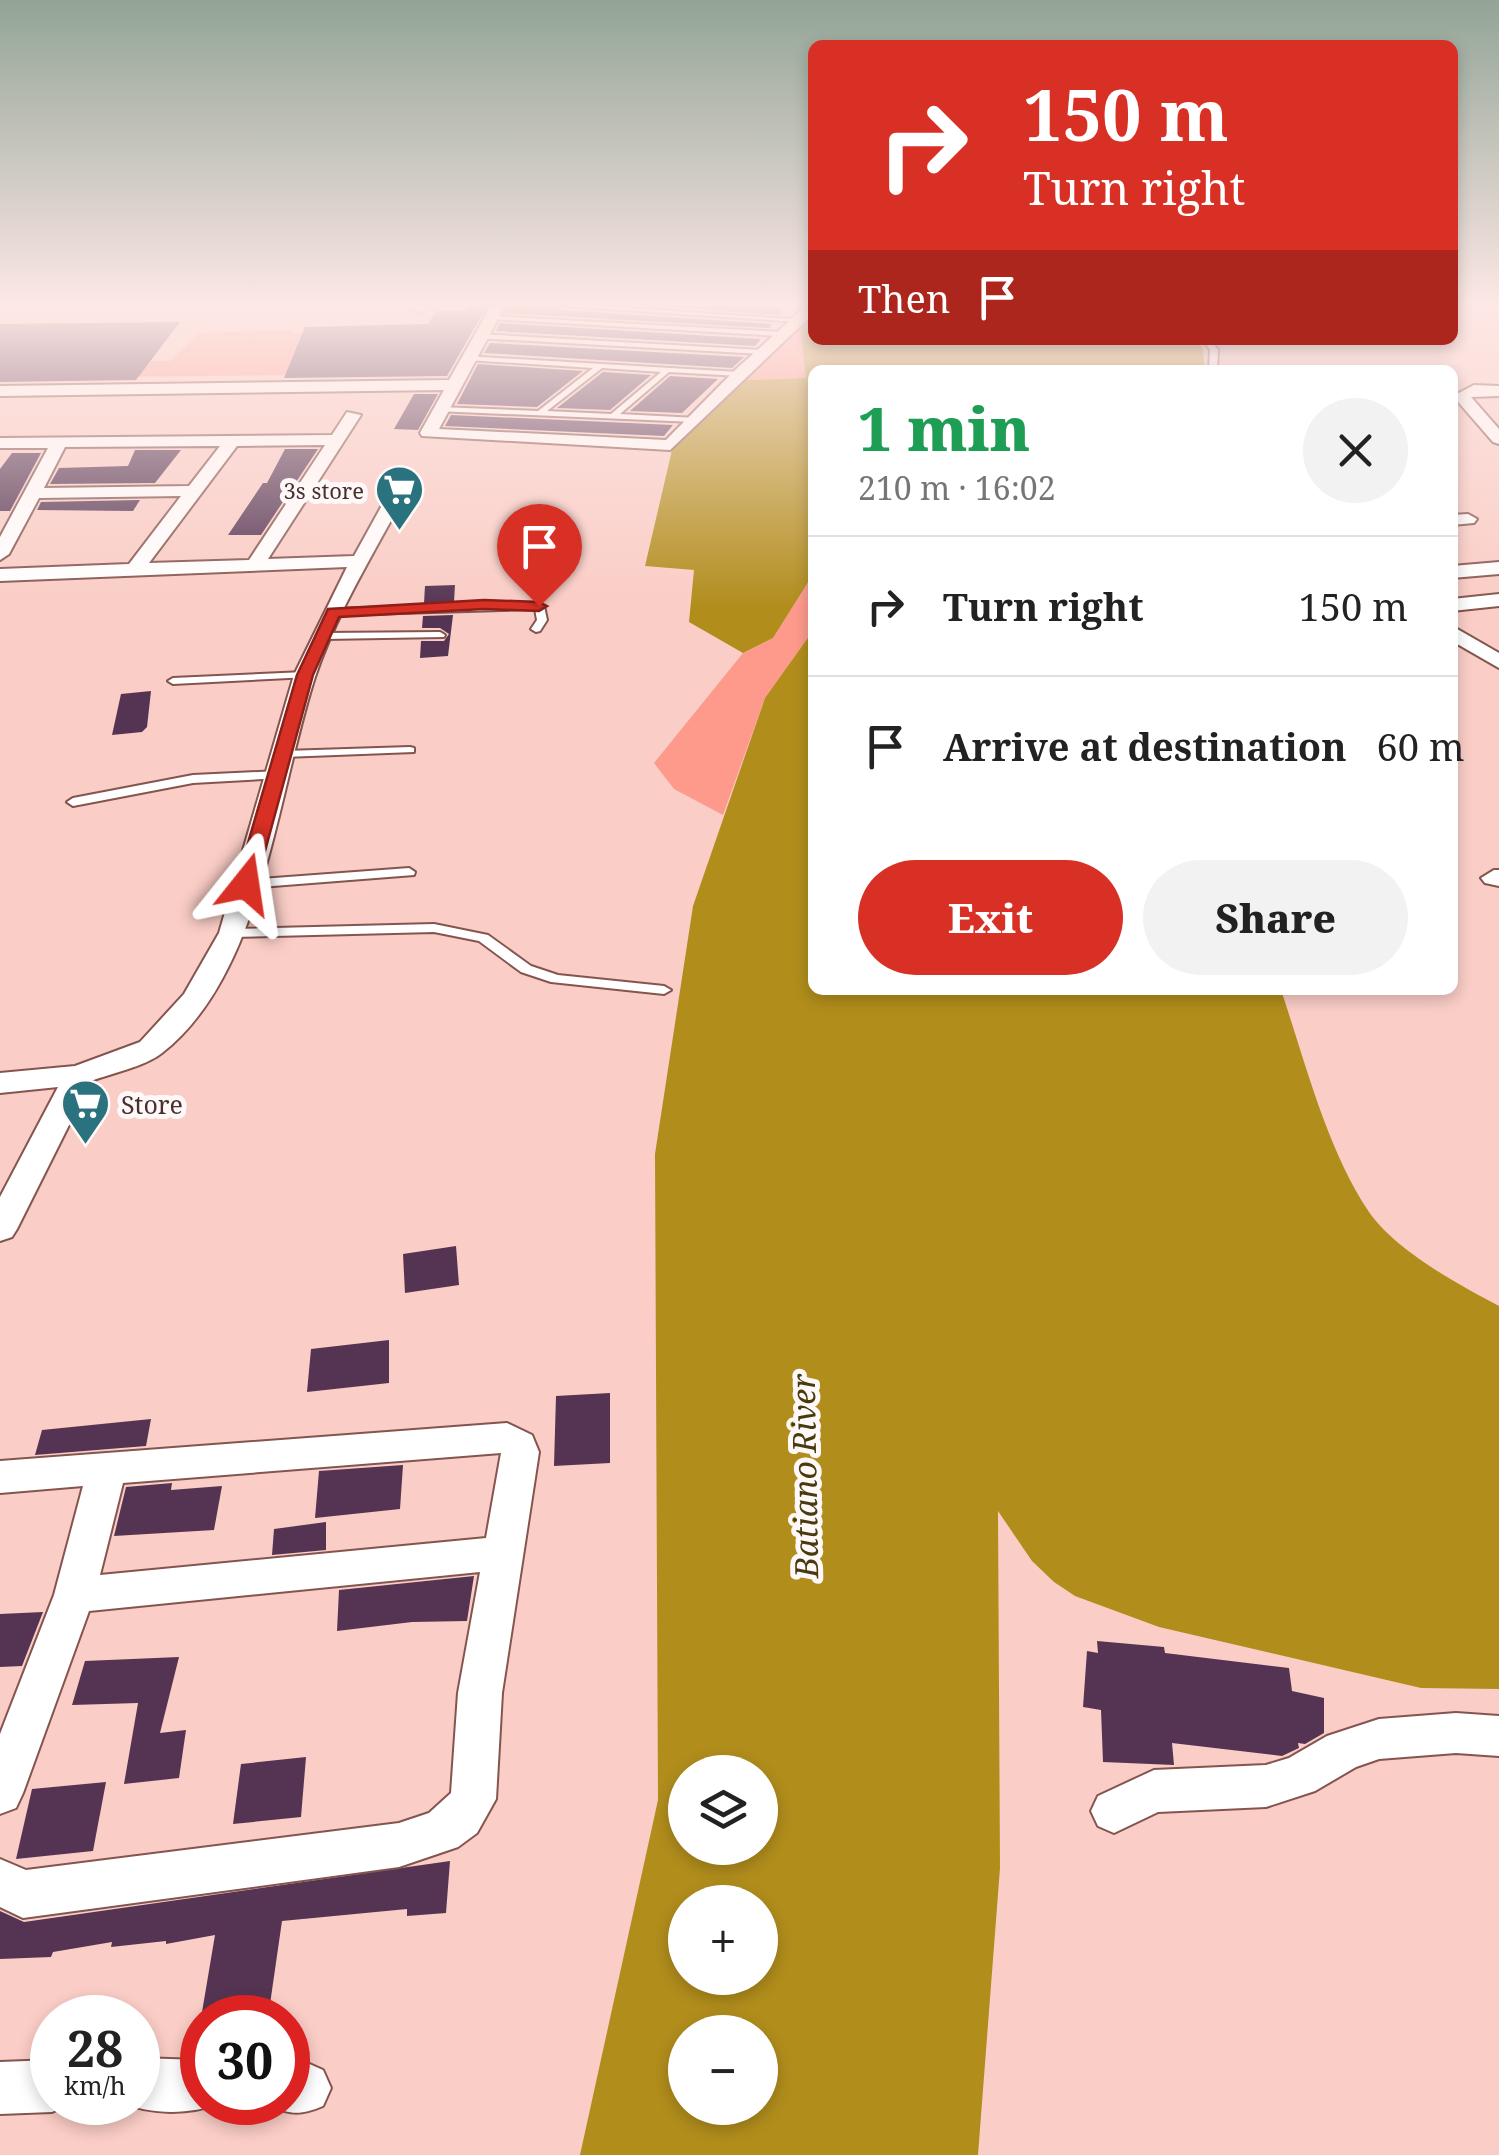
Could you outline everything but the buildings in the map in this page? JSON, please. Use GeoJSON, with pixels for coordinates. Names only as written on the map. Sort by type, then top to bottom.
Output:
{"type":"FeatureCollection","features":[{"type":"Feature","properties":{"kind":"street"},"geometry":{"type":"LineString","coordinates":[[441,407],[428,430],[432,435],[670,445],[707,407]]}},
{"type":"Feature","properties":{"kind":"street"},"geometry":{"type":"LineString","coordinates":[[1470,407],[1499,440]]}},
{"type":"Feature","properties":{"kind":"street"},"geometry":{"type":"LineString","coordinates":[[256,563],[353,415]]}},
{"type":"Feature","properties":{"kind":"street"},"geometry":{"type":"LineString","coordinates":[[0,443],[340,440]]}},
{"type":"Feature","properties":{"kind":"street"},"geometry":{"type":"LineString","coordinates":[[136,568],[232,441]]}},
{"type":"Feature","properties":{"kind":"street"},"geometry":{"type":"LineString","coordinates":[[0,554],[59,443]]}},
{"type":"Feature","properties":{"kind":"street"},"geometry":{"type":"LineString","coordinates":[[33,493],[196,491]]}},
{"type":"Feature","properties":{"kind":"street"},"geometry":{"type":"LineString","coordinates":[[0,1083],[79,1075],[150,1048],[196,998],[232,933],[305,675],[397,493]]}},
{"type":"Feature","properties":{"kind":"street"},"geometry":{"type":"LineString","coordinates":[[0,575],[362,561]]}},
{"type":"Feature","properties":{"kind":"street"},"geometry":{"type":"LineString","coordinates":[[1458,571],[1499,568]]}},
{"type":"Feature","properties":{"kind":"street"},"geometry":{"type":"LineString","coordinates":[[1458,603],[1499,600]]}},
{"type":"Feature","properties":{"kind":"street"},"geometry":{"type":"LineString","coordinates":[[1458,636],[1499,662]]}},
{"type":"Feature","properties":{"kind":"street"},"geometry":{"type":"LineString","coordinates":[[0,1229],[79,1075]]}},
{"type":"Feature","properties":{"kind":"street"},"geometry":{"type":"LineString","coordinates":[[0,1477],[507,1438],[519,1446],[520,1452],[480,1692],[472,1798],[442,1832],[399,1845],[23,1894],[0,1882]]}},
{"type":"Feature","properties":{"kind":"street"},"geometry":{"type":"LineString","coordinates":[[0,1794],[74,1595],[107,1470]]}},
{"type":"Feature","properties":{"kind":"street"},"geometry":{"type":"LineString","coordinates":[[74,1595],[502,1553]]}},
{"type":"Feature","properties":{"kind":"street"},"geometry":{"type":"LineString","coordinates":[[1114,1810],[1154,1791],[1266,1786],[1299,1776],[1343,1750],[1378,1740],[1456,1734],[1499,1736]]}},
{"type":"Feature","properties":{"kind":"street"},"geometry":{"type":"LineString","coordinates":[[0,2088],[30,2087]]}},
{"type":"Feature","properties":{"kind":"lane"},"geometry":{"type":"LineString","coordinates":[[542,412],[549,407]]}},
{"type":"Feature","properties":{"kind":"lane"},"geometry":{"type":"LineString","coordinates":[[614,415],[624,407]]}},
{"type":"Feature","properties":{"kind":"lane"},"geometry":{"type":"LineString","coordinates":[[439,410],[694,420]]}},
{"type":"Feature","properties":{"kind":"lane"},"geometry":{"type":"LineString","coordinates":[[328,624],[484,605],[539,606],[542,620],[536,628]]}},
{"type":"Feature","properties":{"kind":"lane"},"geometry":{"type":"LineString","coordinates":[[328,624],[440,635]]}},
{"type":"Feature","properties":{"kind":"lane"},"geometry":{"type":"LineString","coordinates":[[172,681],[305,675]]}},
{"type":"Feature","properties":{"kind":"lane"},"geometry":{"type":"LineString","coordinates":[[73,802],[281,764],[410,750]]}},
{"type":"Feature","properties":{"kind":"lane"},"geometry":{"type":"LineString","coordinates":[[246,884],[409,872]]}},
{"type":"Feature","properties":{"kind":"lane"},"geometry":{"type":"LineString","coordinates":[[232,933],[434,928],[483,938],[526,970],[556,979],[664,990]]}},
{"type":"Feature","properties":{"kind":"shaded area"},"geometry":{"type":"Polygon","coordinates":[[[808,582],[808,638],[765,698],[723,815],[674,789],[654,763],[743,653],[773,638],[808,582]]]}},
{"type":"Feature","properties":{"kind":"water"},"geometry":{"type":"Polygon","coordinates":[[[718,407],[808,407],[808,582],[773,638],[743,653],[689,622],[694,570],[645,566],[672,450],[718,407]]]}},
{"type":"Feature","properties":{"kind":"water","name":"Batiano River"},"geometry":{"type":"Polygon","coordinates":[[[808,638],[808,995],[1283,995],[1329,1133],[1369,1212],[1411,1253],[1499,1306],[1499,1689],[1421,1688],[1159,1627],[1075,1596],[1054,1582],[1032,1561],[998,1511],[1000,1868],[978,2155],[580,2155],[658,1800],[655,1154],[693,906],[765,698],[808,638]]]}},
{"type":"Feature","properties":{"kind":"place","name":"3s store"},"geometry":{"type":"Point","coordinates":[399,532]}},
{"type":"Feature","properties":{"kind":"place","name":"Store"},"geometry":{"type":"Point","coordinates":[86,1146]}},
{"type":"Feature","properties":{"kind":"route"},"geometry":{"type":"LineString","coordinates":[[246,884],[305,675],[333,612],[539,606]]}}]}
